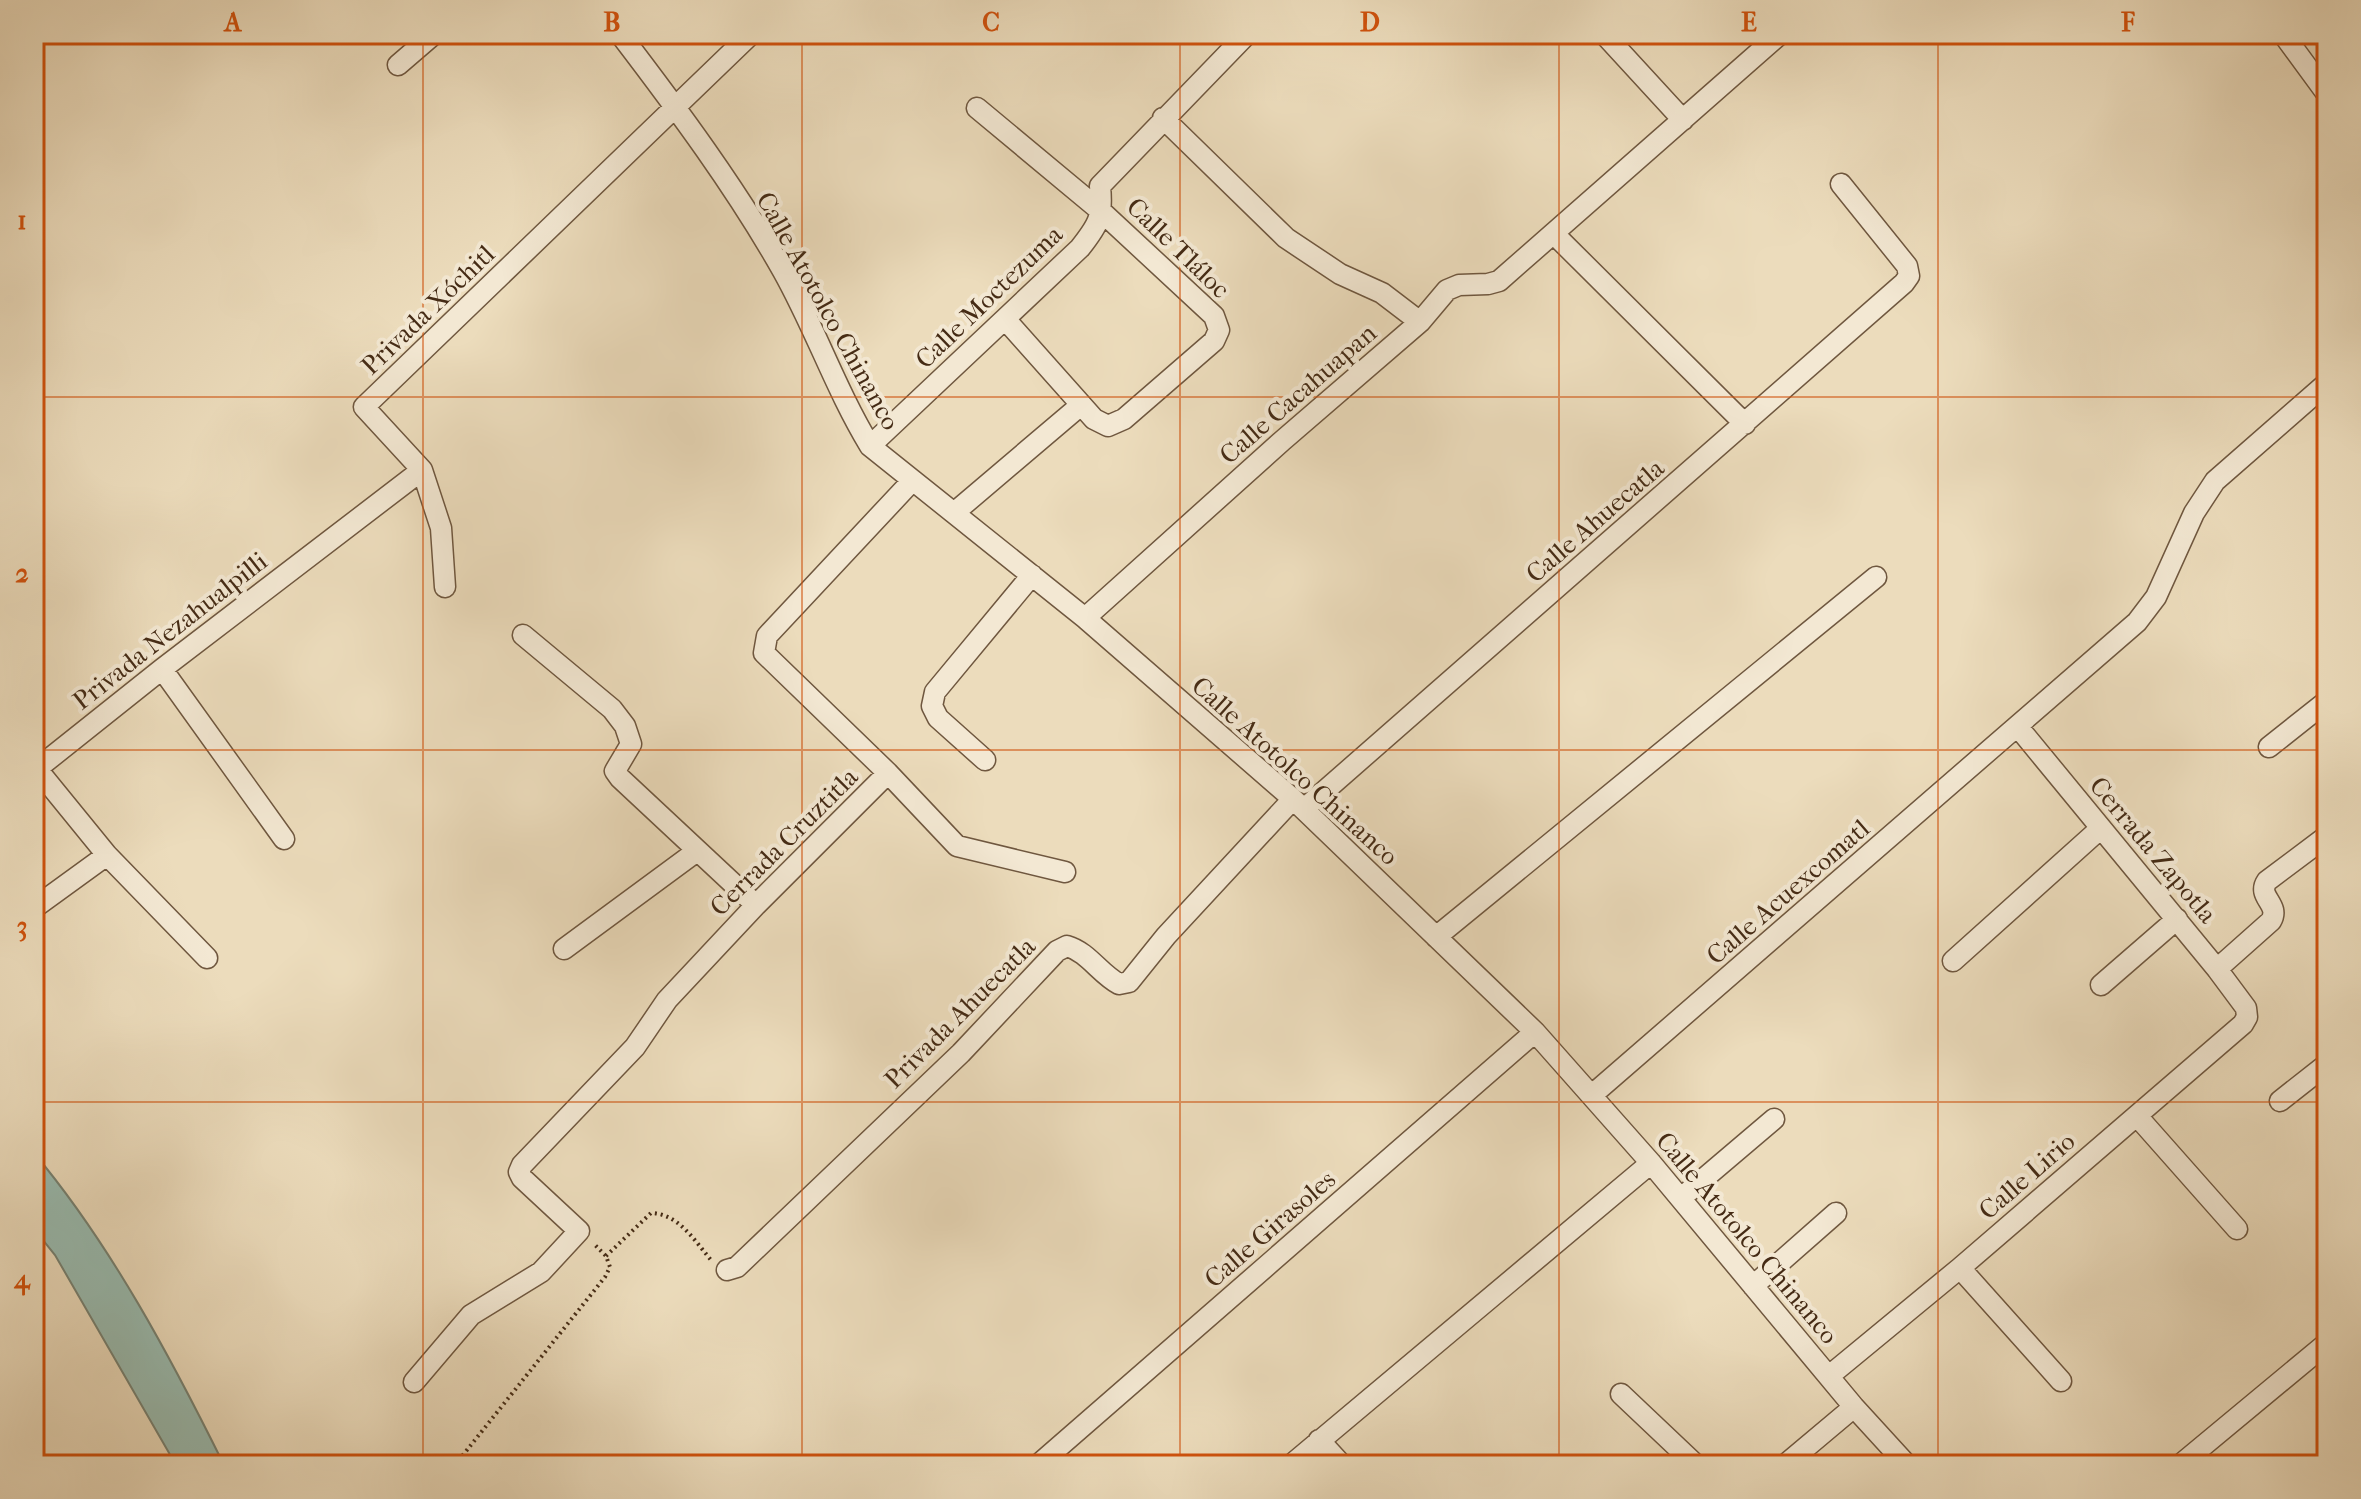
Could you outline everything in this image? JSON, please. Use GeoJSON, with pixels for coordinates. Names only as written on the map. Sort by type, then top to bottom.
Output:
{"type":"FeatureCollection","features":[{"type":"Feature","properties":{"kind":"street"},"geometry":{"type":"LineString","coordinates":[[398,65],[434,34]]}},
{"type":"Feature","properties":{"kind":"street","name":"Calle Atotolco Chinanco"},"geometry":{"type":"LineString","coordinates":[[620,34],[676,107],[783,270],[849,409],[870,446],[1085,618],[1299,804],[1535,1032],[1681,1198],[1899,1462]]}},
{"type":"Feature","properties":{"kind":"street"},"geometry":{"type":"LineString","coordinates":[[676,107],[751,34]]}},
{"type":"Feature","properties":{"kind":"street","name":"Calle Moctezuma"},"geometry":{"type":"LineString","coordinates":[[870,446],[1080,248],[1096,227],[1102,212],[1100,186],[1247,34]]}},
{"type":"Feature","properties":{"kind":"street"},"geometry":{"type":"LineString","coordinates":[[1604,34],[1683,120]]}},
{"type":"Feature","properties":{"kind":"street"},"geometry":{"type":"LineString","coordinates":[[1745,424],[1554,234],[1780,34]]}},
{"type":"Feature","properties":{"kind":"street"},"geometry":{"type":"LineString","coordinates":[[2283,34],[2327,94]]}},
{"type":"Feature","properties":{"kind":"street","name":"Privada Xóchitl"},"geometry":{"type":"LineString","coordinates":[[445,587],[441,528],[422,470],[364,407],[676,107]]}},
{"type":"Feature","properties":{"kind":"street","name":"Calle Tláloc"},"geometry":{"type":"LineString","coordinates":[[977,108],[1102,212],[1214,316],[1219,330],[1214,341],[1124,419],[1108,426],[1094,419],[1005,319]]}},
{"type":"Feature","properties":{"kind":"street"},"geometry":{"type":"LineString","coordinates":[[1163,118],[1286,238],[1340,274],[1382,293],[1420,322]]}},
{"type":"Feature","properties":{"kind":"street","name":"Calle Ahuecatla"},"geometry":{"type":"LineString","coordinates":[[1299,804],[1745,424],[1904,283],[1909,276],[1907,266],[1841,184]]}},
{"type":"Feature","properties":{"kind":"street","name":"Calle Cacahuapan"},"geometry":{"type":"LineString","coordinates":[[1085,618],[1420,322],[1447,290],[1459,285],[1499,281],[1554,234]]}},
{"type":"Feature","properties":{"kind":"street","name":"Calle Acuexcomatl"},"geometry":{"type":"LineString","coordinates":[[1592,1095],[2137,622],[2156,597],[2194,513],[2215,481],[2327,383]]}},
{"type":"Feature","properties":{"kind":"street"},"geometry":{"type":"LineString","coordinates":[[955,512],[1081,405]]}},
{"type":"Feature","properties":{"kind":"street","name":"Privada Nezahualpilli"},"geometry":{"type":"LineString","coordinates":[[207,958],[107,855],[41,774],[39,767],[422,470]]}},
{"type":"Feature","properties":{"kind":"street","name":"Cerrada Cruztitla"},"geometry":{"type":"LineString","coordinates":[[579,1231],[522,1178],[519,1172],[522,1165],[635,1047],[667,1000],[756,905],[888,773],[764,653],[767,636],[912,481]]}},
{"type":"Feature","properties":{"kind":"street"},"geometry":{"type":"LineString","coordinates":[[985,760],[938,718],[932,706],[935,692],[1032,575]]}},
{"type":"Feature","properties":{"kind":"street"},"geometry":{"type":"LineString","coordinates":[[1436,937],[1876,577]]}},
{"type":"Feature","properties":{"kind":"street"},"geometry":{"type":"LineString","coordinates":[[523,635],[612,709],[625,726],[631,744],[615,771],[756,905]]}},
{"type":"Feature","properties":{"kind":"street"},"geometry":{"type":"LineString","coordinates":[[162,669],[284,839]]}},
{"type":"Feature","properties":{"kind":"street"},"geometry":{"type":"LineString","coordinates":[[2269,747],[2327,701]]}},
{"type":"Feature","properties":{"kind":"street","name":"Cerrada Zapotla"},"geometry":{"type":"LineString","coordinates":[[2018,727],[2177,919],[2246,1008]]}},
{"type":"Feature","properties":{"kind":"street"},"geometry":{"type":"LineString","coordinates":[[888,773],[957,846],[1065,872]]}},
{"type":"Feature","properties":{"kind":"street","name":"Privada Ahuecatla"},"geometry":{"type":"LineString","coordinates":[[727,1270],[737,1267],[961,1053],[1057,951],[1067,946],[1077,949],[1109,979],[1119,984],[1129,982],[1166,936],[1299,804]]}},
{"type":"Feature","properties":{"kind":"street"},"geometry":{"type":"LineString","coordinates":[[1953,961],[2101,828]]}},
{"type":"Feature","properties":{"kind":"street"},"geometry":{"type":"LineString","coordinates":[[2217,969],[2275,916],[2263,893],[2267,881],[2327,836]]}},
{"type":"Feature","properties":{"kind":"street"},"geometry":{"type":"LineString","coordinates":[[564,949],[697,851]]}},
{"type":"Feature","properties":{"kind":"street"},"geometry":{"type":"LineString","coordinates":[[34,908],[107,855]]}},
{"type":"Feature","properties":{"kind":"street"},"geometry":{"type":"LineString","coordinates":[[2101,985],[2177,919]]}},
{"type":"Feature","properties":{"kind":"street","name":"Calle Lirio"},"geometry":{"type":"LineString","coordinates":[[1829,1376],[1960,1268],[2243,1024],[2247,1017],[2246,1008]]}},
{"type":"Feature","properties":{"kind":"street","name":"Calle Girasoles"},"geometry":{"type":"LineString","coordinates":[[1038,1465],[1535,1032]]}},
{"type":"Feature","properties":{"kind":"street"},"geometry":{"type":"LineString","coordinates":[[2280,1101],[2327,1064]]}},
{"type":"Feature","properties":{"kind":"street"},"geometry":{"type":"LineString","coordinates":[[2137,1116],[2237,1229]]}},
{"type":"Feature","properties":{"kind":"street"},"geometry":{"type":"LineString","coordinates":[[1681,1198],[1774,1119]]}},
{"type":"Feature","properties":{"kind":"street"},"geometry":{"type":"LineString","coordinates":[[1291,1465],[1651,1163]]}},
{"type":"Feature","properties":{"kind":"street"},"geometry":{"type":"LineString","coordinates":[[1753,1286],[1836,1213]]}},
{"type":"Feature","properties":{"kind":"street"},"geometry":{"type":"LineString","coordinates":[[414,1382],[471,1315],[541,1272],[579,1231]]}},
{"type":"Feature","properties":{"kind":"street"},"geometry":{"type":"LineString","coordinates":[[1960,1268],[2061,1381]]}},
{"type":"Feature","properties":{"kind":"street"},"geometry":{"type":"LineString","coordinates":[[2180,1465],[2327,1343]]}},
{"type":"Feature","properties":{"kind":"street"},"geometry":{"type":"LineString","coordinates":[[1621,1394],[1696,1465]]}},
{"type":"Feature","properties":{"kind":"street"},"geometry":{"type":"LineString","coordinates":[[1785,1465],[1854,1407]]}},
{"type":"Feature","properties":{"kind":"street"},"geometry":{"type":"LineString","coordinates":[[1319,1440],[1342,1465]]}},
{"type":"Feature","properties":{"kind":"path"},"geometry":{"type":"LineString","coordinates":[[606,1256],[651,1213],[664,1213],[677,1222],[717,1267],[727,1270]]}},
{"type":"Feature","properties":{"kind":"path"},"geometry":{"type":"LineString","coordinates":[[455,1465],[605,1277],[610,1267],[606,1256],[579,1231]]}},
{"type":"Feature","properties":{"kind":"water"},"geometry":{"type":"Polygon","coordinates":[[[34,1153],[89,1226],[138,1303],[224,1465],[176,1465],[55,1255],[34,1229],[34,1153]]]}}]}
